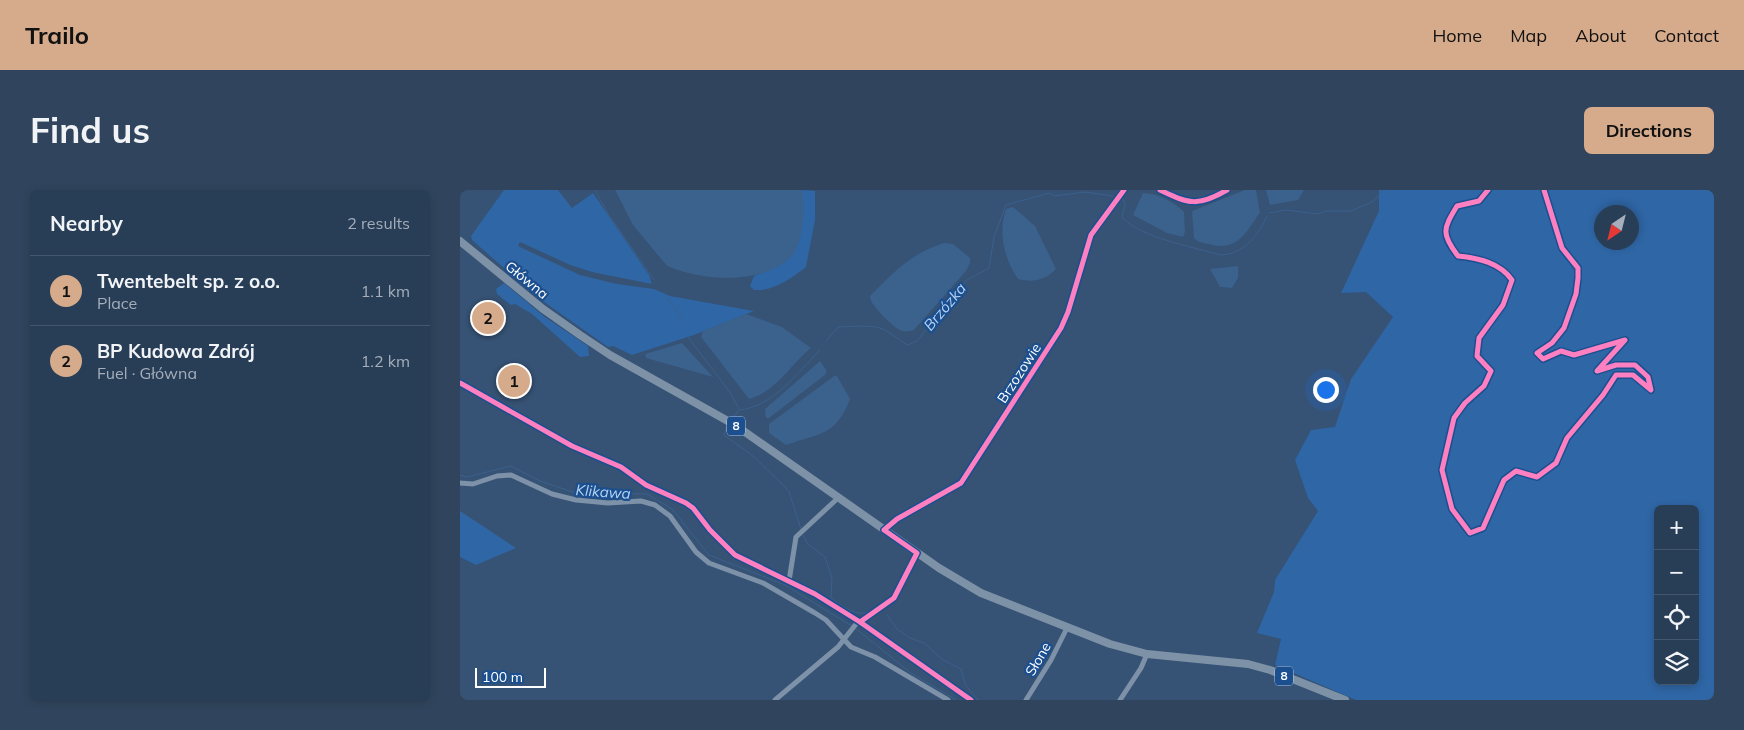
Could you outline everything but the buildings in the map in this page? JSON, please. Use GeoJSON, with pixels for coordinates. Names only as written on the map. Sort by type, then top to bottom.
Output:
{"type":"FeatureCollection","features":[{"type":"Feature","properties":{"kind":"highway","name":"Główna"},"geometry":{"type":"LineString","coordinates":[[460,242],[543,309],[580,335],[615,358],[727,420],[838,498]]}},
{"type":"Feature","properties":{"kind":"highway","name":"8"},"geometry":{"type":"LineString","coordinates":[[838,498],[971,588],[1067,628],[1117,647],[1147,654],[1222,660],[1256,666],[1345,700]]}},
{"type":"Feature","properties":{"kind":"street","name":"Brzozowie"},"geometry":{"type":"LineString","coordinates":[[884,530],[897,519],[961,483],[1061,328],[1068,312],[1091,235],[1124,190]]}},
{"type":"Feature","properties":{"kind":"street"},"geometry":{"type":"LineString","coordinates":[[1160,190],[1179,200],[1194,203],[1212,199],[1227,190]]}},
{"type":"Feature","properties":{"kind":"street"},"geometry":{"type":"LineString","coordinates":[[460,383],[572,446],[611,462]]}},
{"type":"Feature","properties":{"kind":"street"},"geometry":{"type":"LineString","coordinates":[[460,483],[473,484],[497,476],[512,475],[552,494],[576,500],[650,504],[670,516],[696,552],[709,563],[772,589],[826,620],[851,647],[884,662],[948,700]]}},
{"type":"Feature","properties":{"kind":"street"},"geometry":{"type":"LineString","coordinates":[[838,498],[796,537],[788,581],[805,588],[971,700]]}},
{"type":"Feature","properties":{"kind":"street"},"geometry":{"type":"LineString","coordinates":[[774,700],[844,641],[848,632],[858,623],[894,598]]}},
{"type":"Feature","properties":{"kind":"street","name":"Słone"},"geometry":{"type":"LineString","coordinates":[[1026,700],[1051,660],[1067,628]]}},
{"type":"Feature","properties":{"kind":"street"},"geometry":{"type":"LineString","coordinates":[[1120,700],[1141,668],[1147,654]]}},
{"type":"Feature","properties":{"kind":"shaded area"},"geometry":{"type":"Polygon","coordinates":[[[504,190],[558,190],[572,208],[593,193],[649,275],[652,284],[592,272],[570,265],[520,242],[518,246],[580,275],[617,284],[654,289],[670,296],[754,311],[694,335],[632,355],[613,346],[608,347],[537,297],[472,240],[471,236],[504,190]]]}},
{"type":"Feature","properties":{"kind":"shaded area"},"geometry":{"type":"Polygon","coordinates":[[[615,190],[802,190],[803,215],[799,243],[791,257],[778,266],[764,273],[748,277],[714,277],[681,271],[667,266],[633,225],[615,190]]]}},
{"type":"Feature","properties":{"kind":"shaded area"},"geometry":{"type":"Polygon","coordinates":[[[802,190],[815,191],[815,220],[806,267],[788,280],[769,289],[754,290],[750,286],[754,276],[778,265],[803,220],[802,190]]]}},
{"type":"Feature","properties":{"kind":"shaded area"},"geometry":{"type":"Polygon","coordinates":[[[1245,190],[1256,190],[1260,213],[1241,238],[1229,245],[1221,246],[1202,243],[1194,238],[1192,211],[1245,190]]]}},
{"type":"Feature","properties":{"kind":"shaded area"},"geometry":{"type":"Polygon","coordinates":[[[1266,190],[1304,190],[1298,200],[1270,205],[1266,190]]]}},
{"type":"Feature","properties":{"kind":"shaded area"},"geometry":{"type":"Polygon","coordinates":[[[1379,190],[1714,190],[1714,700],[1356,700],[1275,665],[1281,639],[1257,633],[1274,592],[1275,580],[1318,511],[1308,498],[1295,460],[1311,430],[1335,427],[1351,379],[1393,317],[1366,292],[1341,293],[1379,211],[1379,190]]]}},
{"type":"Feature","properties":{"kind":"shaded area"},"geometry":{"type":"Polygon","coordinates":[[[1143,193],[1165,199],[1184,212],[1185,232],[1183,237],[1167,233],[1133,215],[1143,193]]]}},
{"type":"Feature","properties":{"kind":"shaded area"},"geometry":{"type":"Polygon","coordinates":[[[1013,207],[1035,226],[1056,269],[1044,278],[1029,281],[1018,279],[1009,263],[1004,245],[1003,227],[1006,209],[1013,207]]]}},
{"type":"Feature","properties":{"kind":"shaded area"},"geometry":{"type":"Polygon","coordinates":[[[944,243],[953,244],[970,258],[966,271],[914,330],[902,331],[898,329],[877,310],[870,296],[895,271],[912,258],[944,243]]]}},
{"type":"Feature","properties":{"kind":"shaded area"},"geometry":{"type":"Polygon","coordinates":[[[1238,266],[1238,278],[1232,288],[1220,287],[1210,269],[1238,266]]]}},
{"type":"Feature","properties":{"kind":"shaded area"},"geometry":{"type":"Polygon","coordinates":[[[504,283],[545,317],[588,346],[589,356],[580,357],[532,314],[515,304],[511,305],[497,294],[496,289],[504,283]]]}},
{"type":"Feature","properties":{"kind":"shaded area"},"geometry":{"type":"Polygon","coordinates":[[[746,314],[782,327],[811,348],[775,384],[759,395],[749,399],[701,337],[703,331],[746,314]]]}},
{"type":"Feature","properties":{"kind":"shaded area"},"geometry":{"type":"Polygon","coordinates":[[[682,343],[713,377],[646,358],[645,354],[682,343]]]}},
{"type":"Feature","properties":{"kind":"shaded area"},"geometry":{"type":"Polygon","coordinates":[[[820,361],[827,371],[825,375],[769,418],[766,418],[765,409],[820,361]]]}},
{"type":"Feature","properties":{"kind":"shaded area"},"geometry":{"type":"Polygon","coordinates":[[[834,376],[837,376],[850,399],[845,411],[833,427],[818,435],[786,445],[769,433],[769,424],[834,376]]]}},
{"type":"Feature","properties":{"kind":"shaded area"},"geometry":{"type":"Polygon","coordinates":[[[460,511],[516,548],[476,565],[460,557],[460,511]]]}},
{"type":"Feature","properties":{"kind":"waterway"},"geometry":{"type":"LineString","coordinates":[[595,190],[608,214],[654,280]]}},
{"type":"Feature","properties":{"kind":"waterway","name":"Brzózka"},"geometry":{"type":"LineString","coordinates":[[1269,213],[1286,210],[1318,214],[1326,211],[1351,211],[1374,201],[1383,190]]}},
{"type":"Feature","properties":{"kind":"waterway","name":"Brzózka"},"geometry":{"type":"LineString","coordinates":[[827,340],[838,327],[866,326],[883,329],[908,345],[917,341],[967,280],[989,268],[994,237],[1006,205],[1049,193],[1054,196],[1085,192],[1113,196]]}},
{"type":"Feature","properties":{"kind":"waterway","name":"Brzózka"},"geometry":{"type":"LineString","coordinates":[[1123,199],[1125,205],[1122,217],[1131,225],[1155,236],[1220,255],[1236,252],[1243,248],[1259,231],[1267,216]]}},
{"type":"Feature","properties":{"kind":"waterway"},"geometry":{"type":"LineString","coordinates":[[665,295],[685,323]]}},
{"type":"Feature","properties":{"kind":"waterway"},"geometry":{"type":"LineString","coordinates":[[688,337],[729,391],[739,409]]}},
{"type":"Feature","properties":{"kind":"waterway","name":"Brzózka"},"geometry":{"type":"LineString","coordinates":[[740,410],[764,402],[774,395],[794,378],[820,350]]}},
{"type":"Feature","properties":{"kind":"waterway"},"geometry":{"type":"LineString","coordinates":[[733,418],[739,410]]}},
{"type":"Feature","properties":{"kind":"waterway"},"geometry":{"type":"LineString","coordinates":[[727,427],[724,435],[753,456],[789,492],[801,529]]}},
{"type":"Feature","properties":{"kind":"waterway","name":"Klikawa"},"geometry":{"type":"LineString","coordinates":[[460,475],[467,477],[511,466],[540,481],[576,493],[647,494],[672,509],[709,555],[785,585],[852,626]]}},
{"type":"Feature","properties":{"kind":"waterway"},"geometry":{"type":"LineString","coordinates":[[803,535],[808,544],[825,557],[832,578],[831,598],[854,612],[869,612]]}},
{"type":"Feature","properties":{"kind":"waterway"},"geometry":{"type":"LineString","coordinates":[[887,615],[897,629],[910,638],[924,643],[943,660],[961,669],[965,684],[978,700]]}},
{"type":"Feature","properties":{"kind":"waterway","name":"Klikawa"},"geometry":{"type":"LineString","coordinates":[[855,628],[911,673],[956,700]]}},
{"type":"Feature","properties":{"kind":"cycle path"},"geometry":{"type":"LineString","coordinates":[[860,622],[894,598],[917,553],[884,530],[897,519],[961,483],[1061,328],[1068,312],[1091,235],[1124,190]]}},
{"type":"Feature","properties":{"kind":"cycle path"},"geometry":{"type":"LineString","coordinates":[[1160,190],[1186,201],[1194,202],[1208,199],[1227,190]]}},
{"type":"Feature","properties":{"kind":"cycle path"},"geometry":{"type":"LineString","coordinates":[[1488,190],[1479,201],[1457,206],[1449,220],[1446,231],[1449,242],[1458,256],[1474,258],[1495,265],[1512,280],[1503,305],[1479,338],[1477,356],[1491,371],[1484,386],[1465,403],[1454,418],[1442,470],[1452,509],[1470,533],[1483,528],[1504,480],[1516,471],[1537,477],[1556,463],[1567,438],[1603,395],[1616,375],[1633,375],[1651,390],[1648,377],[1635,365],[1616,365],[1597,371],[1625,340],[1574,355],[1561,351],[1543,359],[1537,353],[1552,343],[1564,328],[1576,294],[1578,278],[1578,268],[1562,248],[1544,190]]}},
{"type":"Feature","properties":{"kind":"cycle path"},"geometry":{"type":"LineString","coordinates":[[460,383],[572,446],[621,467],[646,485],[686,503],[693,508],[710,530],[735,555],[815,594],[860,622],[971,700]]}},
{"type":"Feature","properties":{"kind":"place","name":"BP Kudowa Zdrój"},"geometry":{"type":"Point","coordinates":[488,318]}},
{"type":"Feature","properties":{"kind":"place","name":"Twentebelt sp. z o.o."},"geometry":{"type":"Point","coordinates":[514,381]}}]}
